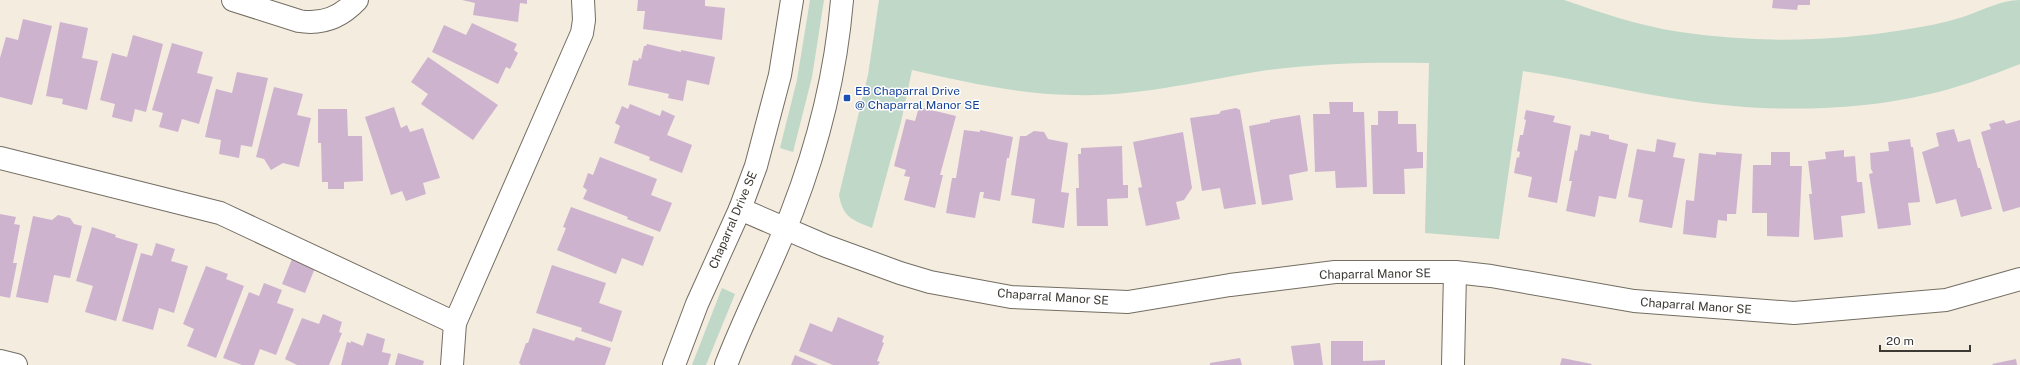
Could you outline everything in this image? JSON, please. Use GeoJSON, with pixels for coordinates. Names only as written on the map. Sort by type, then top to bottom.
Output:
{"type":"FeatureCollection","features":[{"type":"Feature","properties":{"kind":"street"},"geometry":{"type":"LineString","coordinates":[[233,0],[299,21],[310,23],[319,23],[332,19],[342,14],[357,0]]}},
{"type":"Feature","properties":{"kind":"street"},"geometry":{"type":"LineString","coordinates":[[452,365],[454,323],[582,33],[584,20],[583,0]]}},
{"type":"Feature","properties":{"kind":"street","name":"Chaparral Drive SE"},"geometry":{"type":"LineString","coordinates":[[674,365],[697,304],[740,209],[768,126],[784,56],[792,0]]}},
{"type":"Feature","properties":{"kind":"street"},"geometry":{"type":"LineString","coordinates":[[726,365],[749,307],[785,230],[809,162],[821,120],[836,52],[842,0]]}},
{"type":"Feature","properties":{"kind":"street"},"geometry":{"type":"LineString","coordinates":[[0,158],[220,213],[454,323]]}},
{"type":"Feature","properties":{"kind":"street","name":"Chaparral Manor SE"},"geometry":{"type":"LineString","coordinates":[[740,209],[785,230],[900,273],[930,282],[1011,297],[1128,302],[1230,285],[1335,272],[1455,272],[1491,276],[1634,301],[1794,313],[1946,300],[2020,279]]}},
{"type":"Feature","properties":{"kind":"street"},"geometry":{"type":"LineString","coordinates":[[1454,365],[1455,272]]}},
{"type":"Feature","properties":{"kind":"street"},"geometry":{"type":"LineString","coordinates":[[0,361],[16,365]]}},
{"type":"Feature","properties":{"kind":"green space"},"geometry":{"type":"Polygon","coordinates":[[[810,0],[824,0],[812,77],[793,152],[780,148],[797,80],[810,0]]]}},
{"type":"Feature","properties":{"kind":"green space"},"geometry":{"type":"Polygon","coordinates":[[[879,0],[1564,0],[1621,19],[1680,32],[1736,38],[1792,40],[1848,37],[1918,28],[1963,17],[1991,6],[2013,0],[2020,0],[2020,64],[1961,85],[1897,101],[1868,105],[1808,108],[1718,105],[1523,71],[1499,239],[1425,233],[1429,63],[1308,66],[1268,70],[1147,91],[1098,95],[1052,94],[1012,90],[912,70],[901,122],[872,228],[854,220],[846,213],[843,209],[839,195],[868,75],[879,0]]]}},
{"type":"Feature","properties":{"kind":"green space"},"geometry":{"type":"Polygon","coordinates":[[[722,288],[735,294],[706,365],[692,365],[722,288]]]}},
{"type":"Feature","properties":{"kind":"building"},"geometry":{"type":"Polygon","coordinates":[[[462,0],[527,0],[527,4],[520,3],[518,22],[473,15],[475,3],[462,0]]]}},
{"type":"Feature","properties":{"kind":"building"},"geometry":{"type":"Polygon","coordinates":[[[638,0],[705,0],[705,6],[725,8],[722,40],[643,29],[645,11],[637,11],[638,0]]]}},
{"type":"Feature","properties":{"kind":"building"},"geometry":{"type":"Polygon","coordinates":[[[1773,0],[1810,0],[1810,5],[1798,5],[1797,10],[1772,8],[1773,0]]]}},
{"type":"Feature","properties":{"kind":"building"},"geometry":{"type":"Polygon","coordinates":[[[23,19],[52,26],[32,105],[0,97],[0,58],[6,37],[18,40],[23,19]]]}},
{"type":"Feature","properties":{"kind":"building"},"geometry":{"type":"Polygon","coordinates":[[[60,22],[88,28],[82,58],[98,61],[87,110],[62,104],[63,99],[46,96],[60,22]]]}},
{"type":"Feature","properties":{"kind":"building"},"geometry":{"type":"Polygon","coordinates":[[[472,23],[517,44],[514,50],[518,53],[510,69],[506,67],[498,84],[432,52],[444,25],[466,35],[472,23]]]}},
{"type":"Feature","properties":{"kind":"building"},"geometry":{"type":"Polygon","coordinates":[[[133,35],[163,44],[146,112],[135,109],[132,122],[112,117],[115,104],[100,100],[112,53],[127,57],[133,35]]]}},
{"type":"Feature","properties":{"kind":"building"},"geometry":{"type":"Polygon","coordinates":[[[172,43],[203,52],[197,73],[213,77],[199,124],[182,119],[178,132],[159,127],[163,113],[152,110],[172,43]]]}},
{"type":"Feature","properties":{"kind":"building"},"geometry":{"type":"Polygon","coordinates":[[[647,44],[681,52],[681,50],[715,57],[709,85],[687,80],[683,101],[668,98],[669,94],[628,85],[633,60],[638,61],[639,58],[641,59],[644,46],[647,44]]]}},
{"type":"Feature","properties":{"kind":"building"},"geometry":{"type":"Polygon","coordinates":[[[428,57],[498,105],[473,140],[421,104],[428,94],[411,82],[428,57]]]}},
{"type":"Feature","properties":{"kind":"building"},"geometry":{"type":"Polygon","coordinates":[[[237,72],[268,78],[252,147],[241,145],[239,158],[219,154],[221,140],[205,137],[216,89],[232,93],[237,72]]]}},
{"type":"Feature","properties":{"kind":"building"},"geometry":{"type":"Polygon","coordinates":[[[274,87],[303,94],[297,115],[311,118],[299,167],[283,163],[271,170],[264,159],[256,157],[274,87]]]}},
{"type":"Feature","properties":{"kind":"building"},"geometry":{"type":"Polygon","coordinates":[[[1329,102],[1353,102],[1353,112],[1364,112],[1367,187],[1336,188],[1335,171],[1315,172],[1313,114],[1330,114],[1329,102]]]}},
{"type":"Feature","properties":{"kind":"building"},"geometry":{"type":"Polygon","coordinates":[[[630,104],[660,116],[662,110],[675,116],[667,135],[692,145],[682,173],[649,160],[650,157],[614,143],[620,126],[615,123],[622,106],[628,109],[630,104]]]}},
{"type":"Feature","properties":{"kind":"building"},"geometry":{"type":"Polygon","coordinates":[[[394,107],[401,128],[407,125],[410,132],[423,128],[440,178],[423,183],[426,194],[406,201],[402,191],[391,195],[365,117],[394,107]]]}},
{"type":"Feature","properties":{"kind":"building"},"geometry":{"type":"Polygon","coordinates":[[[919,107],[956,116],[940,175],[943,175],[935,208],[904,200],[910,177],[904,176],[906,170],[894,166],[906,119],[915,121],[919,107]]]}},
{"type":"Feature","properties":{"kind":"building"},"geometry":{"type":"Polygon","coordinates":[[[1236,108],[1240,110],[1256,204],[1224,209],[1220,188],[1202,191],[1190,118],[1219,114],[1221,111],[1236,108]]]}},
{"type":"Feature","properties":{"kind":"building"},"geometry":{"type":"Polygon","coordinates":[[[318,109],[347,109],[348,136],[362,136],[363,181],[344,182],[344,189],[328,189],[328,182],[322,182],[321,143],[318,143],[318,109]]]}},
{"type":"Feature","properties":{"kind":"building"},"geometry":{"type":"Polygon","coordinates":[[[1526,110],[1555,116],[1553,122],[1571,126],[1557,203],[1528,197],[1532,177],[1514,173],[1517,157],[1519,158],[1520,152],[1517,151],[1520,135],[1523,135],[1526,110]]]}},
{"type":"Feature","properties":{"kind":"building"},"geometry":{"type":"Polygon","coordinates":[[[1378,111],[1398,111],[1398,124],[1416,124],[1417,152],[1423,152],[1423,168],[1404,169],[1405,194],[1373,194],[1371,125],[1378,125],[1378,111]]]}},
{"type":"Feature","properties":{"kind":"building"},"geometry":{"type":"Polygon","coordinates":[[[1300,115],[1308,171],[1289,175],[1293,200],[1262,205],[1249,126],[1270,122],[1270,120],[1300,115]]]}},
{"type":"Feature","properties":{"kind":"building"},"geometry":{"type":"Polygon","coordinates":[[[2004,120],[2006,124],[2020,120],[2020,207],[2003,212],[1981,132],[1991,129],[1989,124],[2004,120]]]}},
{"type":"Feature","properties":{"kind":"building"},"geometry":{"type":"Polygon","coordinates":[[[1954,129],[1958,142],[1970,139],[1992,209],[1961,217],[1956,199],[1936,204],[1922,152],[1939,146],[1936,133],[1954,129]]]}},
{"type":"Feature","properties":{"kind":"building"},"geometry":{"type":"Polygon","coordinates":[[[964,130],[980,132],[980,130],[1013,137],[1009,158],[1007,158],[1000,201],[983,198],[984,192],[980,192],[975,218],[946,213],[952,178],[956,178],[964,130]]]}},
{"type":"Feature","properties":{"kind":"building"},"geometry":{"type":"Polygon","coordinates":[[[1034,131],[1044,132],[1048,139],[1068,143],[1061,192],[1069,193],[1064,228],[1032,223],[1035,199],[1011,195],[1020,136],[1026,136],[1034,131]]]}},
{"type":"Feature","properties":{"kind":"building"},"geometry":{"type":"Polygon","coordinates":[[[1591,131],[1609,135],[1609,139],[1628,144],[1616,199],[1599,196],[1595,217],[1566,211],[1572,181],[1569,181],[1575,150],[1577,151],[1580,134],[1590,136],[1591,131]]]}},
{"type":"Feature","properties":{"kind":"building"},"geometry":{"type":"Polygon","coordinates":[[[1183,132],[1192,188],[1184,200],[1176,202],[1180,219],[1146,226],[1138,188],[1142,187],[1133,142],[1183,132]]]}},
{"type":"Feature","properties":{"kind":"building"},"geometry":{"type":"Polygon","coordinates":[[[1657,139],[1676,143],[1673,157],[1685,159],[1672,228],[1639,222],[1643,200],[1628,197],[1637,149],[1655,152],[1657,139]]]}},
{"type":"Feature","properties":{"kind":"building"},"geometry":{"type":"Polygon","coordinates":[[[1910,139],[1911,147],[1913,147],[1920,202],[1908,203],[1911,225],[1878,229],[1869,174],[1873,173],[1871,169],[1870,153],[1889,151],[1888,142],[1910,139]]]}},
{"type":"Feature","properties":{"kind":"building"},"geometry":{"type":"Polygon","coordinates":[[[1122,146],[1123,185],[1128,185],[1128,198],[1107,199],[1108,226],[1077,226],[1076,188],[1079,188],[1078,154],[1081,154],[1081,148],[1122,146]]]}},
{"type":"Feature","properties":{"kind":"building"},"geometry":{"type":"Polygon","coordinates":[[[1844,150],[1844,157],[1855,156],[1857,182],[1862,182],[1865,213],[1841,216],[1843,237],[1814,240],[1809,194],[1812,194],[1808,161],[1826,159],[1825,152],[1844,150]]]}},
{"type":"Feature","properties":{"kind":"building"},"geometry":{"type":"Polygon","coordinates":[[[1716,152],[1742,154],[1736,214],[1727,214],[1727,221],[1718,220],[1716,238],[1683,234],[1686,200],[1694,201],[1699,153],[1716,155],[1716,152]]]}},
{"type":"Feature","properties":{"kind":"building"},"geometry":{"type":"Polygon","coordinates":[[[1771,152],[1790,152],[1790,166],[1802,166],[1799,237],[1767,236],[1767,213],[1752,213],[1753,165],[1771,165],[1771,152]]]}},
{"type":"Feature","properties":{"kind":"building"},"geometry":{"type":"Polygon","coordinates":[[[600,157],[657,179],[651,195],[672,203],[660,232],[583,199],[587,190],[583,187],[588,173],[593,175],[600,157]]]}},
{"type":"Feature","properties":{"kind":"building"},"geometry":{"type":"Polygon","coordinates":[[[571,207],[654,237],[643,266],[622,258],[616,274],[557,250],[566,228],[563,227],[571,207]]]}},
{"type":"Feature","properties":{"kind":"building"},"geometry":{"type":"Polygon","coordinates":[[[0,214],[16,217],[14,224],[20,225],[13,263],[17,263],[10,298],[0,296],[0,214]]]}},
{"type":"Feature","properties":{"kind":"building"},"geometry":{"type":"Polygon","coordinates":[[[58,215],[70,218],[74,224],[82,226],[70,278],[54,275],[48,303],[16,297],[33,216],[52,220],[58,215]]]}},
{"type":"Feature","properties":{"kind":"building"},"geometry":{"type":"Polygon","coordinates":[[[92,227],[116,235],[115,237],[138,244],[116,321],[85,312],[93,286],[76,281],[92,227]]]}},
{"type":"Feature","properties":{"kind":"building"},"geometry":{"type":"Polygon","coordinates":[[[156,243],[175,249],[171,261],[188,266],[174,313],[159,308],[153,330],[122,321],[141,253],[152,256],[156,243]]]}},
{"type":"Feature","properties":{"kind":"building"},"geometry":{"type":"Polygon","coordinates":[[[292,259],[315,268],[305,293],[282,284],[292,259]]]}},
{"type":"Feature","properties":{"kind":"building"},"geometry":{"type":"Polygon","coordinates":[[[552,265],[606,283],[599,303],[622,311],[612,342],[581,331],[582,328],[536,313],[552,265]]]}},
{"type":"Feature","properties":{"kind":"building"},"geometry":{"type":"Polygon","coordinates":[[[206,266],[228,274],[226,279],[244,286],[216,358],[187,346],[194,329],[183,324],[206,266]]]}},
{"type":"Feature","properties":{"kind":"building"},"geometry":{"type":"Polygon","coordinates":[[[264,283],[282,290],[277,303],[294,309],[276,355],[260,349],[254,365],[242,365],[223,358],[249,292],[259,296],[264,283]]]}},
{"type":"Feature","properties":{"kind":"building"},"geometry":{"type":"Polygon","coordinates":[[[323,314],[342,322],[339,332],[342,333],[329,365],[297,365],[285,359],[302,318],[319,324],[323,314]]]}},
{"type":"Feature","properties":{"kind":"building"},"geometry":{"type":"Polygon","coordinates":[[[838,317],[884,336],[882,342],[884,343],[877,361],[880,362],[878,365],[833,365],[799,351],[810,323],[832,332],[838,317]]]}},
{"type":"Feature","properties":{"kind":"building"},"geometry":{"type":"Polygon","coordinates":[[[533,328],[574,341],[576,337],[611,348],[605,365],[521,365],[519,363],[533,328]]]}},
{"type":"Feature","properties":{"kind":"building"},"geometry":{"type":"Polygon","coordinates":[[[367,333],[385,339],[382,352],[391,354],[388,365],[341,365],[347,342],[351,343],[351,341],[363,346],[367,333]]]}},
{"type":"Feature","properties":{"kind":"building"},"geometry":{"type":"Polygon","coordinates":[[[1331,341],[1363,341],[1363,361],[1385,360],[1385,365],[1331,365],[1331,341]]]}},
{"type":"Feature","properties":{"kind":"building"},"geometry":{"type":"Polygon","coordinates":[[[1320,343],[1323,365],[1294,365],[1291,346],[1320,343]]]}},
{"type":"Feature","properties":{"kind":"building"},"geometry":{"type":"Polygon","coordinates":[[[398,353],[424,361],[423,365],[395,365],[398,353]]]}},
{"type":"Feature","properties":{"kind":"building"},"geometry":{"type":"Polygon","coordinates":[[[795,355],[818,365],[791,365],[795,355]]]}},
{"type":"Feature","properties":{"kind":"building"},"geometry":{"type":"Polygon","coordinates":[[[1240,358],[1242,365],[1210,365],[1210,363],[1240,358]]]}},
{"type":"Feature","properties":{"kind":"building"},"geometry":{"type":"Polygon","coordinates":[[[1562,358],[1592,364],[1560,365],[1562,358]]]}},
{"type":"Feature","properties":{"kind":"building"},"geometry":{"type":"Polygon","coordinates":[[[2016,359],[2017,365],[1992,364],[2016,359]]]}},
{"type":"Feature","properties":{"kind":"place","name":"EB Chaparral Drive @ Chaparral Manor SE"},"geometry":{"type":"Point","coordinates":[847,98]}}]}
